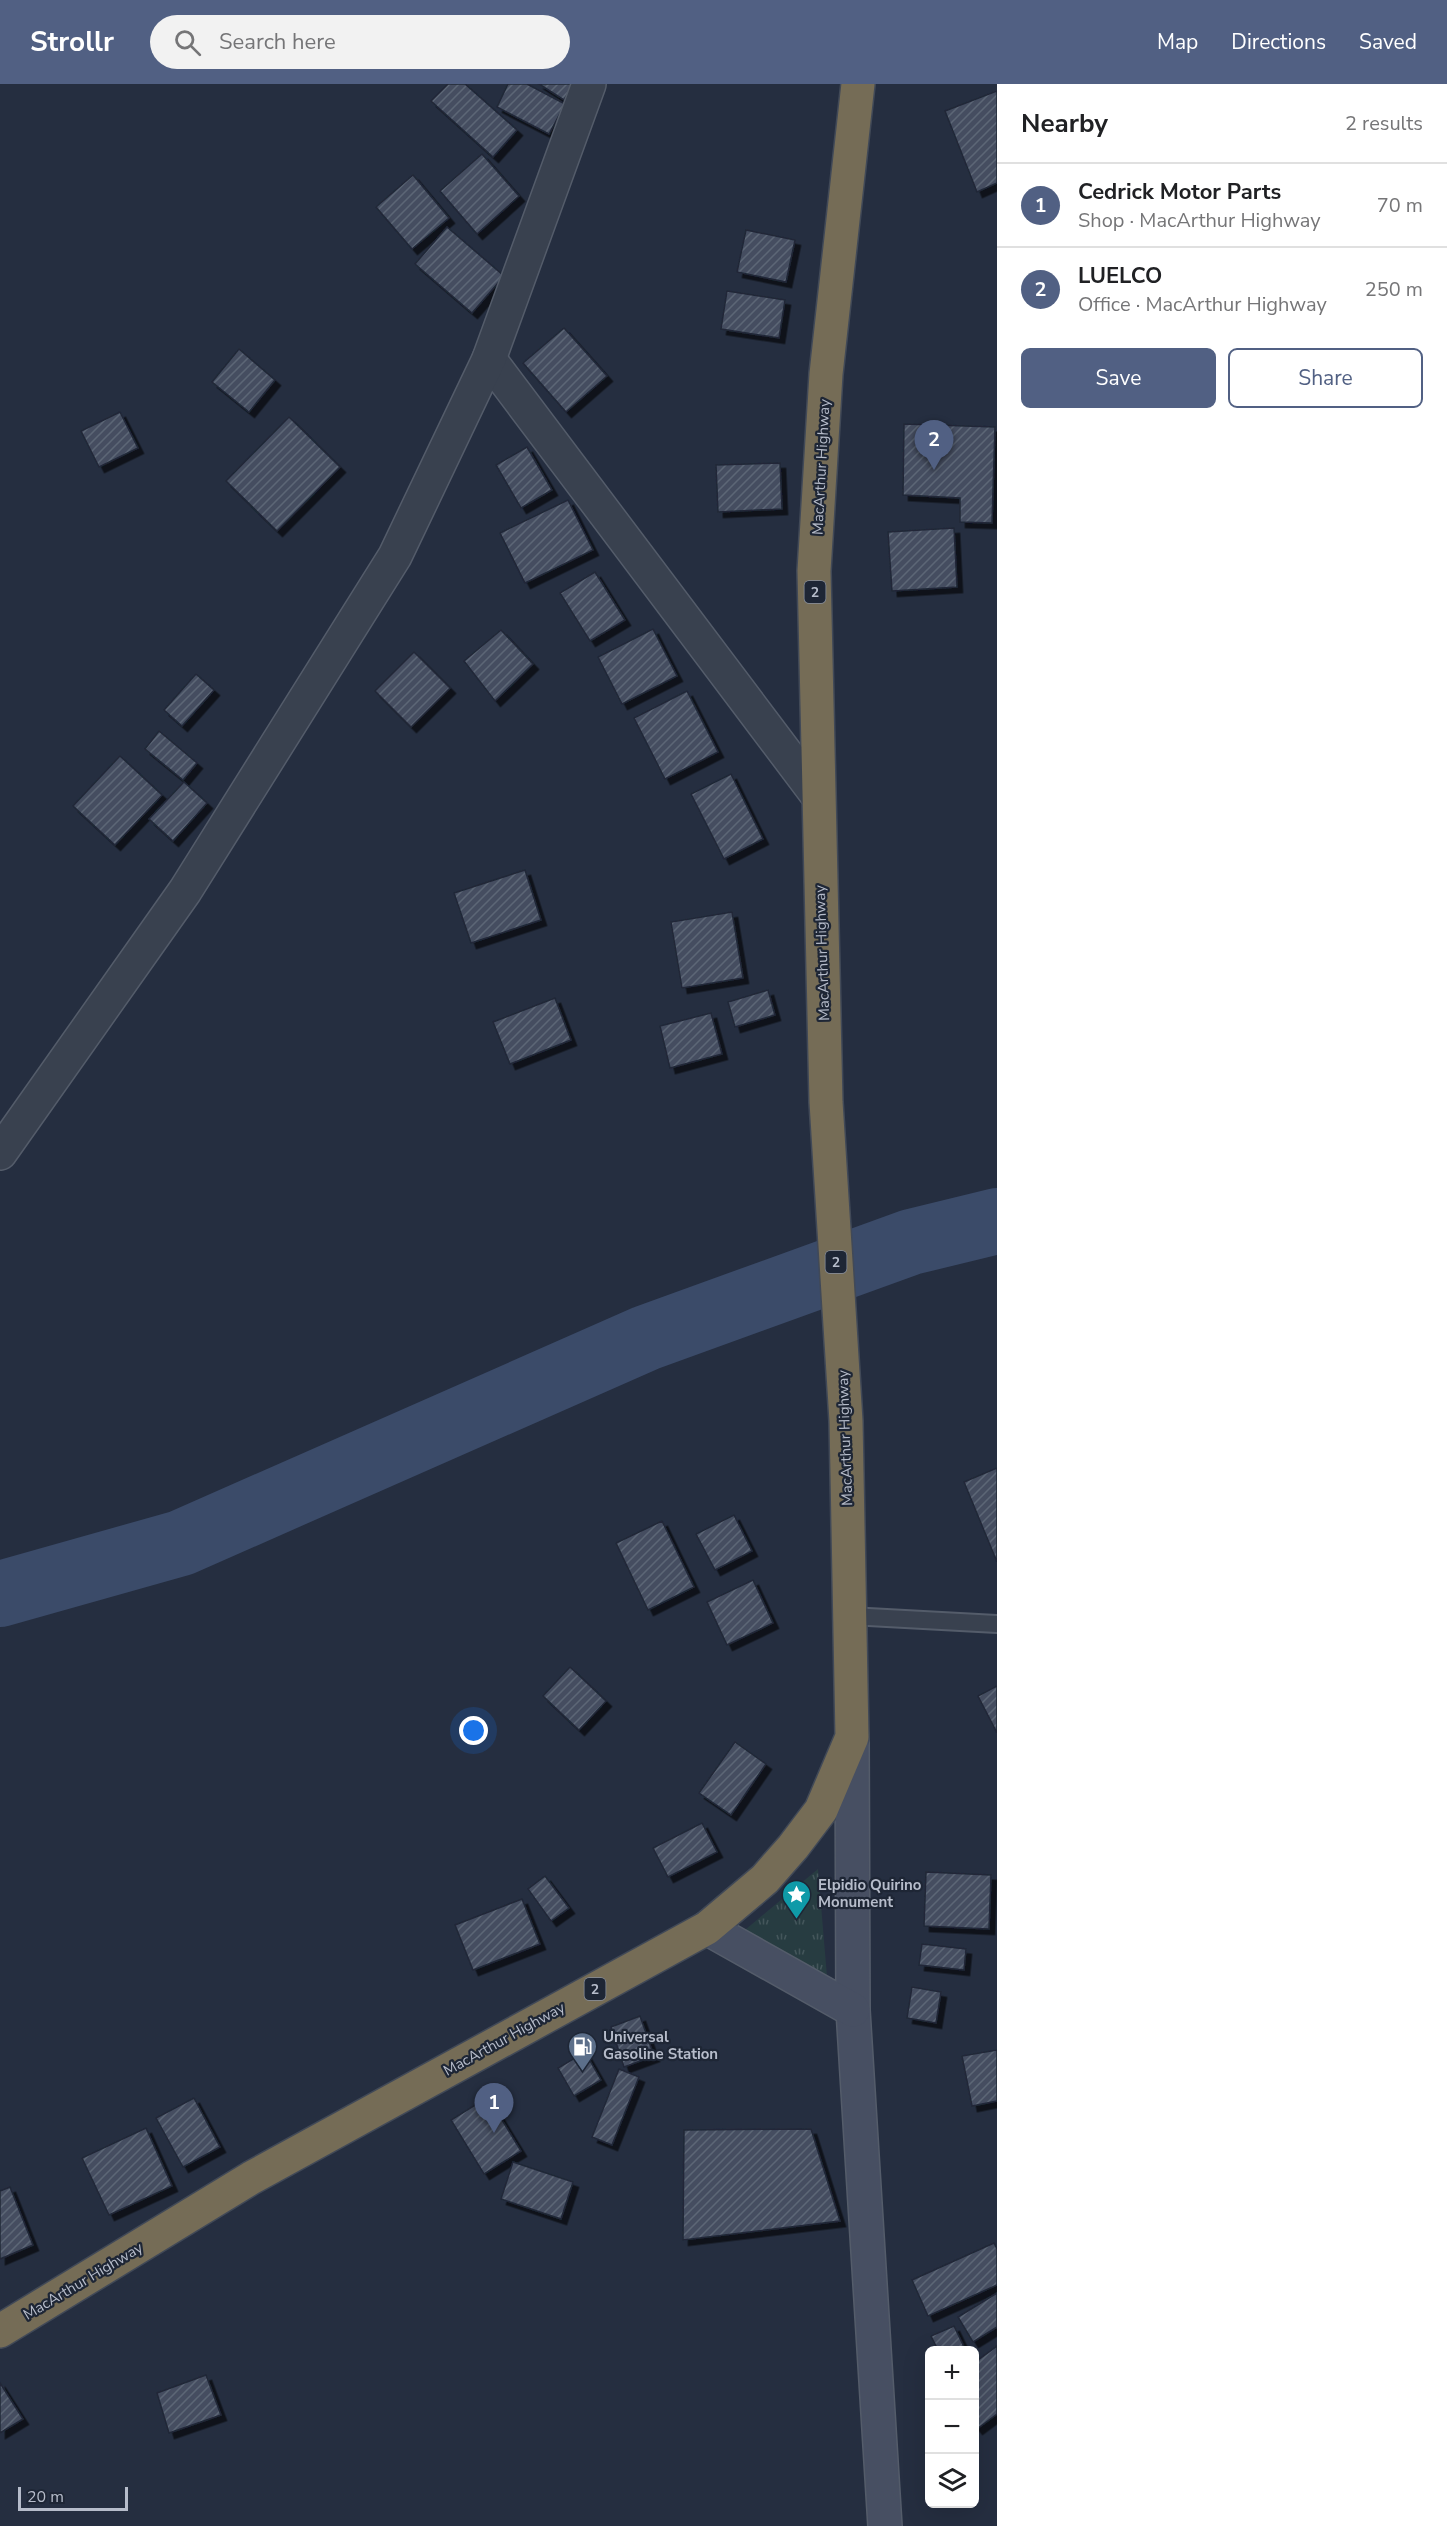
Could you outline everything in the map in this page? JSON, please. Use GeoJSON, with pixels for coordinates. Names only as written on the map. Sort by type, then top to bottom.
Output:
{"type":"FeatureCollection","features":[{"type":"Feature","properties":{"kind":"highway","name":"MacArthur Highway"},"geometry":{"type":"LineString","coordinates":[[0,2331],[251,2178],[707,1928],[765,1879],[794,1847],[821,1810],[852,1737],[846,1421],[826,1102],[818,796],[815,559],[826,374],[858,84]]}},
{"type":"Feature","properties":{"kind":"street"},"geometry":{"type":"LineString","coordinates":[[0,1153],[185,891],[395,556],[489,359],[589,84]]}},
{"type":"Feature","properties":{"kind":"street"},"geometry":{"type":"LineString","coordinates":[[489,359],[818,796]]}},
{"type":"Feature","properties":{"kind":"street"},"geometry":{"type":"LineString","coordinates":[[852,1737],[853,2010],[885,2526]]}},
{"type":"Feature","properties":{"kind":"street"},"geometry":{"type":"LineString","coordinates":[[707,1928],[853,2010]]}},
{"type":"Feature","properties":{"kind":"lane"},"geometry":{"type":"LineString","coordinates":[[850,1616],[997,1624]]}},
{"type":"Feature","properties":{"kind":"green space"},"geometry":{"type":"Polygon","coordinates":[[[818,1869],[827,1977],[745,1930],[818,1869]]]}},
{"type":"Feature","properties":{"kind":"building"},"geometry":{"type":"Polygon","coordinates":[[[448,84],[465,84],[517,130],[493,157],[431,101],[448,84]]]}},
{"type":"Feature","properties":{"kind":"building"},"geometry":{"type":"Polygon","coordinates":[[[508,84],[527,84],[565,104],[549,134],[497,107],[508,84]]]}},
{"type":"Feature","properties":{"kind":"building"},"geometry":{"type":"Polygon","coordinates":[[[539,84],[574,84],[564,100],[539,84]]]}},
{"type":"Feature","properties":{"kind":"building"},"geometry":{"type":"Polygon","coordinates":[[[997,91],[997,183],[977,192],[945,111],[997,91]]]}},
{"type":"Feature","properties":{"kind":"building"},"geometry":{"type":"Polygon","coordinates":[[[482,154],[519,196],[477,234],[440,191],[482,154]]]}},
{"type":"Feature","properties":{"kind":"building"},"geometry":{"type":"Polygon","coordinates":[[[413,175],[449,218],[412,249],[376,207],[413,175]]]}},
{"type":"Feature","properties":{"kind":"building"},"geometry":{"type":"Polygon","coordinates":[[[447,227],[504,276],[472,313],[415,264],[447,227]]]}},
{"type":"Feature","properties":{"kind":"building"},"geometry":{"type":"Polygon","coordinates":[[[746,230],[795,240],[786,282],[737,272],[746,230]]]}},
{"type":"Feature","properties":{"kind":"building"},"geometry":{"type":"Polygon","coordinates":[[[727,291],[785,300],[779,338],[721,329],[727,291]]]}},
{"type":"Feature","properties":{"kind":"building"},"geometry":{"type":"Polygon","coordinates":[[[564,328],[607,376],[566,412],[523,363],[564,328]]]}},
{"type":"Feature","properties":{"kind":"building"},"geometry":{"type":"Polygon","coordinates":[[[239,349],[275,380],[249,412],[212,382],[239,349]]]}},
{"type":"Feature","properties":{"kind":"building"},"geometry":{"type":"Polygon","coordinates":[[[120,412],[138,448],[99,467],[81,431],[120,412]]]}},
{"type":"Feature","properties":{"kind":"building"},"geometry":{"type":"Polygon","coordinates":[[[289,417],[340,467],[277,531],[226,481],[289,417]]]}},
{"type":"Feature","properties":{"kind":"building"},"geometry":{"type":"Polygon","coordinates":[[[904,424],[995,427],[992,523],[960,522],[960,498],[903,495],[904,424]]]}},
{"type":"Feature","properties":{"kind":"building"},"geometry":{"type":"Polygon","coordinates":[[[527,447],[552,490],[521,508],[496,465],[527,447]]]}},
{"type":"Feature","properties":{"kind":"building"},"geometry":{"type":"Polygon","coordinates":[[[780,463],[782,509],[718,512],[716,465],[780,463]]]}},
{"type":"Feature","properties":{"kind":"building"},"geometry":{"type":"Polygon","coordinates":[[[568,500],[593,550],[525,583],[500,533],[568,500]]]}},
{"type":"Feature","properties":{"kind":"building"},"geometry":{"type":"Polygon","coordinates":[[[954,528],[957,587],[892,591],[888,532],[954,528]]]}},
{"type":"Feature","properties":{"kind":"building"},"geometry":{"type":"Polygon","coordinates":[[[595,572],[625,620],[590,641],[560,593],[595,572]]]}},
{"type":"Feature","properties":{"kind":"building"},"geometry":{"type":"Polygon","coordinates":[[[653,629],[677,676],[622,704],[598,657],[653,629]]]}},
{"type":"Feature","properties":{"kind":"building"},"geometry":{"type":"Polygon","coordinates":[[[501,630],[533,664],[495,701],[464,661],[501,630]]]}},
{"type":"Feature","properties":{"kind":"building"},"geometry":{"type":"Polygon","coordinates":[[[414,652],[450,688],[411,727],[375,691],[414,652]]]}},
{"type":"Feature","properties":{"kind":"building"},"geometry":{"type":"Polygon","coordinates":[[[196,674],[214,690],[182,726],[164,710],[196,674]]]}},
{"type":"Feature","properties":{"kind":"building"},"geometry":{"type":"Polygon","coordinates":[[[687,691],[718,752],[665,779],[634,718],[687,691]]]}},
{"type":"Feature","properties":{"kind":"building"},"geometry":{"type":"Polygon","coordinates":[[[159,731],[197,763],[183,780],[145,749],[159,731]]]}},
{"type":"Feature","properties":{"kind":"building"},"geometry":{"type":"Polygon","coordinates":[[[120,756],[162,795],[115,845],[73,806],[120,756]]]}},
{"type":"Feature","properties":{"kind":"building"},"geometry":{"type":"Polygon","coordinates":[[[731,774],[763,839],[724,859],[691,794],[731,774]]]}},
{"type":"Feature","properties":{"kind":"building"},"geometry":{"type":"Polygon","coordinates":[[[184,782],[207,803],[173,841],[149,819],[184,782]]]}},
{"type":"Feature","properties":{"kind":"building"},"geometry":{"type":"Polygon","coordinates":[[[525,870],[541,920],[471,943],[454,893],[525,870]]]}},
{"type":"Feature","properties":{"kind":"building"},"geometry":{"type":"Polygon","coordinates":[[[732,912],[743,978],[682,988],[671,922],[732,912]]]}},
{"type":"Feature","properties":{"kind":"building"},"geometry":{"type":"Polygon","coordinates":[[[768,990],[775,1015],[735,1027],[728,1002],[768,990]]]}},
{"type":"Feature","properties":{"kind":"building"},"geometry":{"type":"Polygon","coordinates":[[[555,998],[571,1040],[510,1064],[493,1022],[555,998]]]}},
{"type":"Feature","properties":{"kind":"building"},"geometry":{"type":"Polygon","coordinates":[[[711,1013],[722,1054],[670,1068],[660,1026],[711,1013]]]}},
{"type":"Feature","properties":{"kind":"building"},"geometry":{"type":"Polygon","coordinates":[[[997,1468],[997,1562],[964,1482],[997,1468]]]}},
{"type":"Feature","properties":{"kind":"building"},"geometry":{"type":"Polygon","coordinates":[[[734,1515],[752,1551],[715,1570],[696,1534],[734,1515]]]}},
{"type":"Feature","properties":{"kind":"building"},"geometry":{"type":"Polygon","coordinates":[[[662,1521],[694,1587],[648,1610],[616,1543],[662,1521]]]}},
{"type":"Feature","properties":{"kind":"building"},"geometry":{"type":"Polygon","coordinates":[[[753,1580],[773,1623],[727,1645],[707,1602],[753,1580]]]}},
{"type":"Feature","properties":{"kind":"building"},"geometry":{"type":"Polygon","coordinates":[[[570,1667],[606,1701],[579,1730],[543,1696],[570,1667]]]}},
{"type":"Feature","properties":{"kind":"building"},"geometry":{"type":"Polygon","coordinates":[[[997,1686],[997,1733],[978,1696],[997,1686]]]}},
{"type":"Feature","properties":{"kind":"building"},"geometry":{"type":"Polygon","coordinates":[[[735,1742],[766,1764],[731,1815],[699,1793],[735,1742]]]}},
{"type":"Feature","properties":{"kind":"building"},"geometry":{"type":"Polygon","coordinates":[[[702,1823],[717,1852],[668,1877],[653,1848],[702,1823]]]}},
{"type":"Feature","properties":{"kind":"building"},"geometry":{"type":"Polygon","coordinates":[[[926,1872],[991,1875],[989,1929],[924,1926],[926,1872]]]}},
{"type":"Feature","properties":{"kind":"building"},"geometry":{"type":"Polygon","coordinates":[[[545,1876],[569,1908],[551,1921],[528,1889],[545,1876]]]}},
{"type":"Feature","properties":{"kind":"building"},"geometry":{"type":"Polygon","coordinates":[[[522,1899],[540,1944],[473,1970],[455,1925],[522,1899]]]}},
{"type":"Feature","properties":{"kind":"building"},"geometry":{"type":"Polygon","coordinates":[[[922,1944],[966,1949],[964,1970],[919,1965],[922,1944]]]}},
{"type":"Feature","properties":{"kind":"building"},"geometry":{"type":"Polygon","coordinates":[[[912,1987],[941,1992],[936,2023],[907,2018],[912,1987]]]}},
{"type":"Feature","properties":{"kind":"building"},"geometry":{"type":"Polygon","coordinates":[[[640,2016],[654,2056],[624,2067],[611,2027],[640,2016]]]}},
{"type":"Feature","properties":{"kind":"building"},"geometry":{"type":"Polygon","coordinates":[[[997,2050],[997,2101],[972,2106],[962,2056],[997,2050]]]}},
{"type":"Feature","properties":{"kind":"building"},"geometry":{"type":"Polygon","coordinates":[[[585,2052],[601,2080],[574,2096],[558,2068],[585,2052]]]}},
{"type":"Feature","properties":{"kind":"building"},"geometry":{"type":"Polygon","coordinates":[[[619,2069],[639,2077],[612,2145],[592,2137],[619,2069]]]}},
{"type":"Feature","properties":{"kind":"building"},"geometry":{"type":"Polygon","coordinates":[[[488,2097],[521,2151],[484,2174],[451,2120],[488,2097]]]}},
{"type":"Feature","properties":{"kind":"building"},"geometry":{"type":"Polygon","coordinates":[[[194,2098],[220,2147],[183,2167],[156,2118],[194,2098]]]}},
{"type":"Feature","properties":{"kind":"building"},"geometry":{"type":"Polygon","coordinates":[[[146,2128],[172,2186],[109,2215],[82,2158],[146,2128]]]}},
{"type":"Feature","properties":{"kind":"building"},"geometry":{"type":"Polygon","coordinates":[[[811,2129],[840,2221],[683,2240],[684,2130],[811,2129]]]}},
{"type":"Feature","properties":{"kind":"building"},"geometry":{"type":"Polygon","coordinates":[[[513,2162],[573,2182],[561,2219],[501,2199],[513,2162]]]}},
{"type":"Feature","properties":{"kind":"building"},"geometry":{"type":"Polygon","coordinates":[[[10,2187],[33,2245],[0,2259],[0,2191],[10,2187]]]}},
{"type":"Feature","properties":{"kind":"building"},"geometry":{"type":"Polygon","coordinates":[[[994,2243],[997,2249],[997,2285],[928,2316],[912,2280],[994,2243]]]}},
{"type":"Feature","properties":{"kind":"building"},"geometry":{"type":"Polygon","coordinates":[[[997,2293],[997,2327],[973,2342],[958,2317],[997,2293]]]}},
{"type":"Feature","properties":{"kind":"building"},"geometry":{"type":"Polygon","coordinates":[[[954,2326],[964,2346],[936,2346],[931,2336],[954,2326]]]}},
{"type":"Feature","properties":{"kind":"building"},"geometry":{"type":"Polygon","coordinates":[[[997,2346],[997,2414],[979,2428],[979,2400],[979,2359],[997,2346]]]}},
{"type":"Feature","properties":{"kind":"building"},"geometry":{"type":"Polygon","coordinates":[[[206,2375],[221,2415],[169,2433],[157,2393],[206,2375]]]}},
{"type":"Feature","properties":{"kind":"building"},"geometry":{"type":"Polygon","coordinates":[[[0,2383],[23,2419],[0,2433],[0,2383]]]}},
{"type":"Feature","properties":{"kind":"waterway"},"geometry":{"type":"LineString","coordinates":[[0,1594],[181,1543],[646,1338],[911,1242],[997,1221]]}},
{"type":"Feature","properties":{"kind":"place","name":"LUELCO"},"geometry":{"type":"Point","coordinates":[934,470]}},
{"type":"Feature","properties":{"kind":"place","name":"Elpidio Quirino Monument"},"geometry":{"type":"Point","coordinates":[797,1920]}},
{"type":"Feature","properties":{"kind":"place","name":"Universal Gasoline Station"},"geometry":{"type":"Point","coordinates":[582,2072]}},
{"type":"Feature","properties":{"kind":"place","name":"Cedrick Motor Parts"},"geometry":{"type":"Point","coordinates":[494,2133]}}]}
